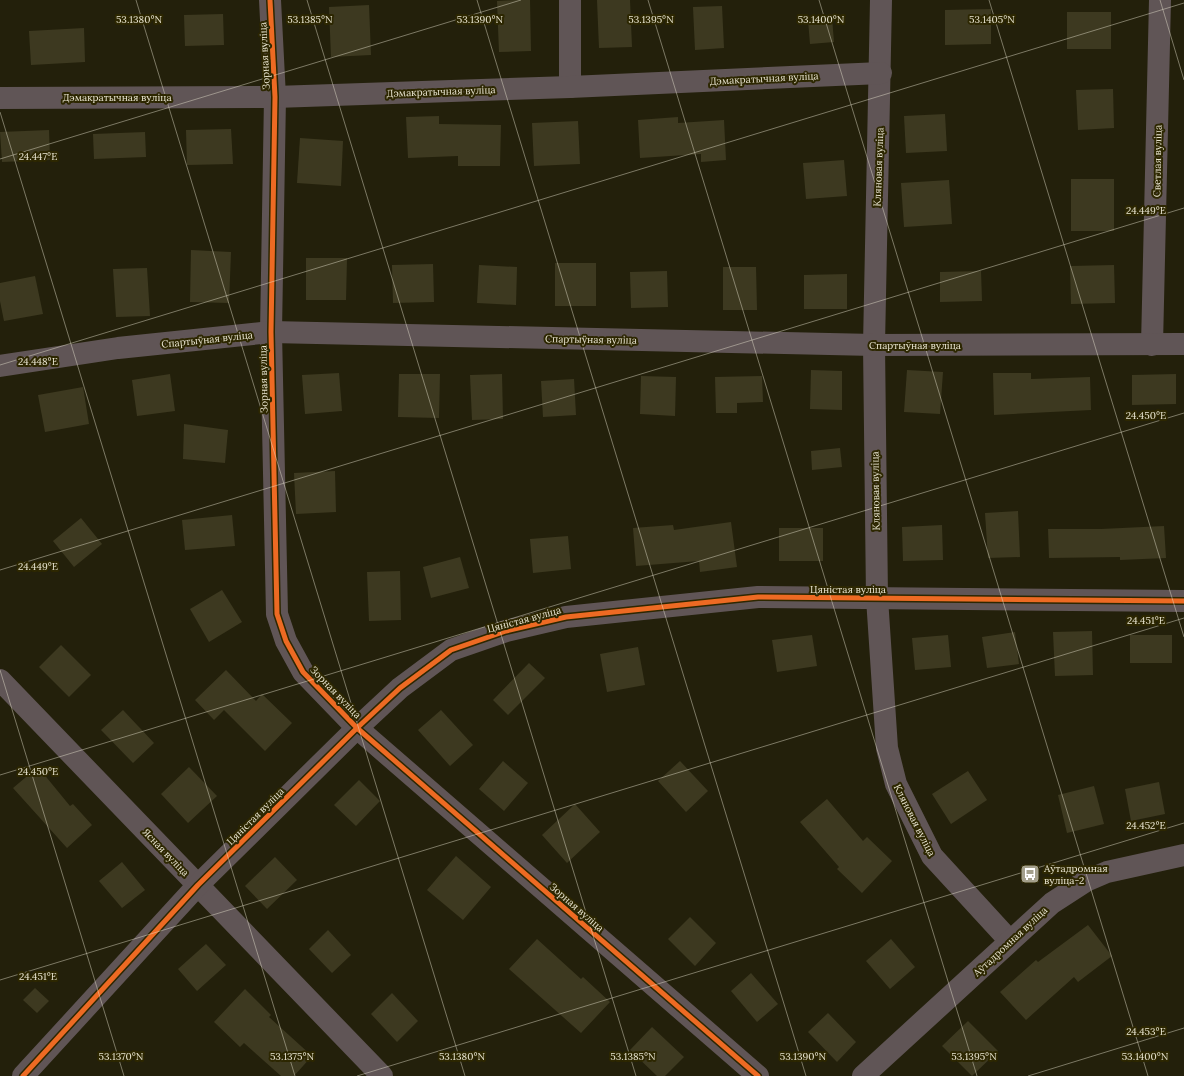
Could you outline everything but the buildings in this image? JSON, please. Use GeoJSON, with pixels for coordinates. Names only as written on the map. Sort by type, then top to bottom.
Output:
{"type":"FeatureCollection","features":[{"type":"Feature","properties":{"kind":"street","name":"Зорная вуліца"},"geometry":{"type":"LineString","coordinates":[[270,0],[275,97],[271,332],[277,614],[286,641],[303,672],[357,728],[758,1076]]}},
{"type":"Feature","properties":{"kind":"street"},"geometry":{"type":"LineString","coordinates":[[570,0],[570,87]]}},
{"type":"Feature","properties":{"kind":"street","name":"Кляновая вуліца"},"geometry":{"type":"LineString","coordinates":[[881,0],[881,73],[874,345],[877,598],[887,748],[896,784],[932,856],[1010,941]]}},
{"type":"Feature","properties":{"kind":"street","name":"Светлая вуліца"},"geometry":{"type":"LineString","coordinates":[[1152,345],[1160,0]]}},
{"type":"Feature","properties":{"kind":"street","name":"Дэмакратычная вуліца"},"geometry":{"type":"LineString","coordinates":[[0,98],[275,97],[570,87],[881,73]]}},
{"type":"Feature","properties":{"kind":"street","name":"Спартыўная вуліца"},"geometry":{"type":"LineString","coordinates":[[0,366],[118,348],[271,332],[874,345],[1184,344]]}},
{"type":"Feature","properties":{"kind":"street","name":"Цяністая вуліца"},"geometry":{"type":"LineString","coordinates":[[23,1076],[198,885],[357,728],[400,688],[451,650],[506,631],[566,617],[758,597],[1184,601]]}},
{"type":"Feature","properties":{"kind":"street","name":"Ясная вуліца"},"geometry":{"type":"LineString","coordinates":[[0,680],[382,1076]]}},
{"type":"Feature","properties":{"kind":"street","name":"Аўтадромная вуліца"},"geometry":{"type":"LineString","coordinates":[[863,1076],[1052,903],[1086,881],[1127,866],[1184,855]]}},
{"type":"Feature","properties":{"kind":"cycle path"},"geometry":{"type":"LineString","coordinates":[[270,0],[275,97],[271,332],[277,614],[286,641],[303,672],[357,728],[758,1076]]}},
{"type":"Feature","properties":{"kind":"cycle path"},"geometry":{"type":"LineString","coordinates":[[23,1076],[198,885],[357,728],[400,688],[451,650],[506,631],[566,617],[758,597],[1184,601]]}},
{"type":"Feature","properties":{"kind":"place","name":"Аўтадромная вуліца-2"},"geometry":{"type":"Point","coordinates":[1030,874]}}]}
